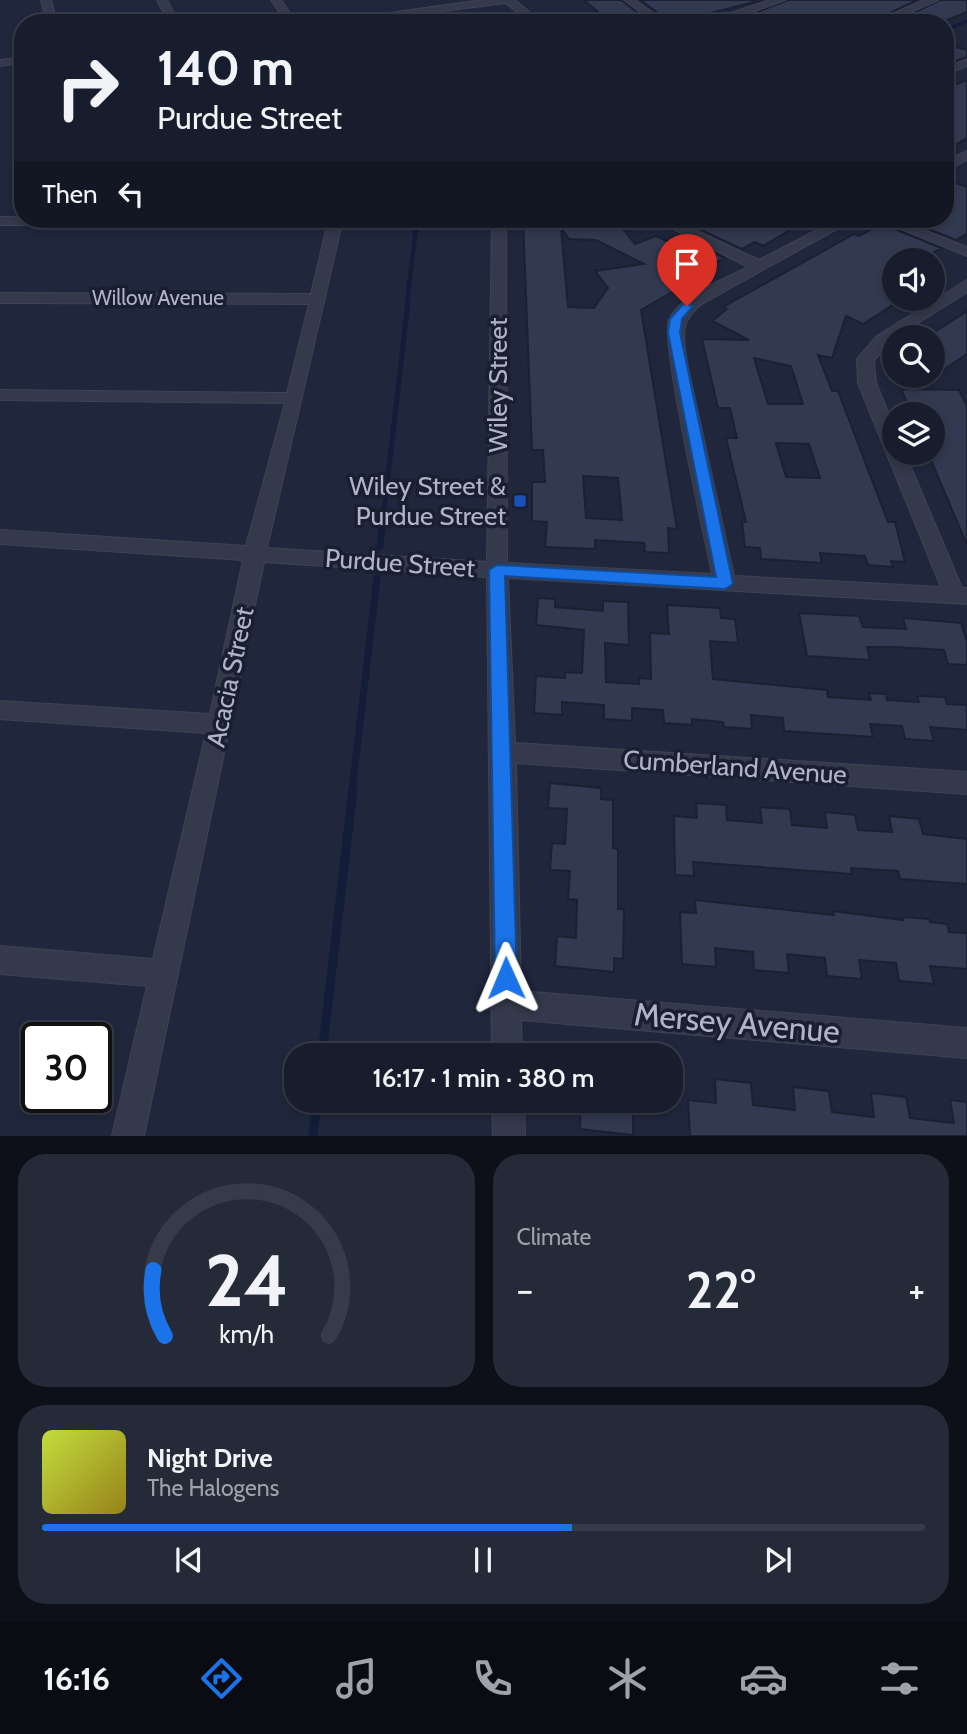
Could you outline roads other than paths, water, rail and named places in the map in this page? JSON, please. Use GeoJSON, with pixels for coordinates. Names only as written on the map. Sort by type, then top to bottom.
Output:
{"type":"FeatureCollection","features":[{"type":"Feature","properties":{"kind":"street"},"geometry":{"type":"LineString","coordinates":[[388,0],[404,12]]}},
{"type":"Feature","properties":{"kind":"street"},"geometry":{"type":"LineString","coordinates":[[389,14],[508,0],[526,14]]}},
{"type":"Feature","properties":{"kind":"street"},"geometry":{"type":"LineString","coordinates":[[629,0],[650,14]]}},
{"type":"Feature","properties":{"kind":"street"},"geometry":{"type":"LineString","coordinates":[[739,14],[780,0]]}},
{"type":"Feature","properties":{"kind":"street"},"geometry":{"type":"LineString","coordinates":[[898,14],[933,0]]}},
{"type":"Feature","properties":{"kind":"street","name":"Acacia Street"},"geometry":{"type":"LineString","coordinates":[[128,1136],[220,724],[255,552],[295,398],[333,228]]}},
{"type":"Feature","properties":{"kind":"street","name":"Wiley Street"},"geometry":{"type":"LineString","coordinates":[[499,228],[497,570],[503,751],[507,1043]]}},
{"type":"Feature","properties":{"kind":"street"},"geometry":{"type":"LineString","coordinates":[[680,228],[759,266]]}},
{"type":"Feature","properties":{"kind":"street"},"geometry":{"type":"LineString","coordinates":[[725,584],[674,326],[680,312],[687,306],[831,228]]}},
{"type":"Feature","properties":{"kind":"street"},"geometry":{"type":"LineString","coordinates":[[907,228],[967,252]]}},
{"type":"Feature","properties":{"kind":"street"},"geometry":{"type":"LineString","coordinates":[[882,419],[867,383],[865,359],[883,339],[967,285]]}},
{"type":"Feature","properties":{"kind":"street","name":"Willow Avenue"},"geometry":{"type":"LineString","coordinates":[[0,298],[316,299]]}},
{"type":"Feature","properties":{"kind":"street"},"geometry":{"type":"LineString","coordinates":[[0,396],[295,398]]}},
{"type":"Feature","properties":{"kind":"street"},"geometry":{"type":"LineString","coordinates":[[901,465],[961,596]]}},
{"type":"Feature","properties":{"kind":"street","name":"Purdue Street"},"geometry":{"type":"LineString","coordinates":[[0,537],[725,584],[961,596]]}},
{"type":"Feature","properties":{"kind":"street"},"geometry":{"type":"LineString","coordinates":[[0,710],[220,724]]}},
{"type":"Feature","properties":{"kind":"street","name":"Cumberland Avenue"},"geometry":{"type":"LineString","coordinates":[[503,751],[967,783]]}},
{"type":"Feature","properties":{"kind":"street"},"geometry":{"type":"LineString","coordinates":[[0,960],[165,974]]}},
{"type":"Feature","properties":{"kind":"street","name":"Mersey Avenue"},"geometry":{"type":"LineString","coordinates":[[506,1004],[967,1043]]}},
{"type":"Feature","properties":{"kind":"street"},"geometry":{"type":"LineString","coordinates":[[508,1113],[509,1136]]}},
{"type":"Feature","properties":{"kind":"waterway"},"geometry":{"type":"LineString","coordinates":[[954,26],[967,21]]}},
{"type":"Feature","properties":{"kind":"waterway"},"geometry":{"type":"LineString","coordinates":[[407,304],[416,228]]}},
{"type":"Feature","properties":{"kind":"waterway"},"geometry":{"type":"LineString","coordinates":[[383,519],[408,302]]}},
{"type":"Feature","properties":{"kind":"waterway"},"geometry":{"type":"LineString","coordinates":[[380,547],[383,517]]}},
{"type":"Feature","properties":{"kind":"waterway"},"geometry":{"type":"LineString","coordinates":[[352,791],[377,578]]}},
{"type":"Feature","properties":{"kind":"waterway"},"geometry":{"type":"LineString","coordinates":[[323,1043],[353,789]]}},
{"type":"Feature","properties":{"kind":"waterway"},"geometry":{"type":"LineString","coordinates":[[313,1136],[316,1113]]}},
{"type":"Feature","properties":{"kind":"place","name":"Wiley Street & Purdue Street"},"geometry":{"type":"Point","coordinates":[520,501]}}]}
